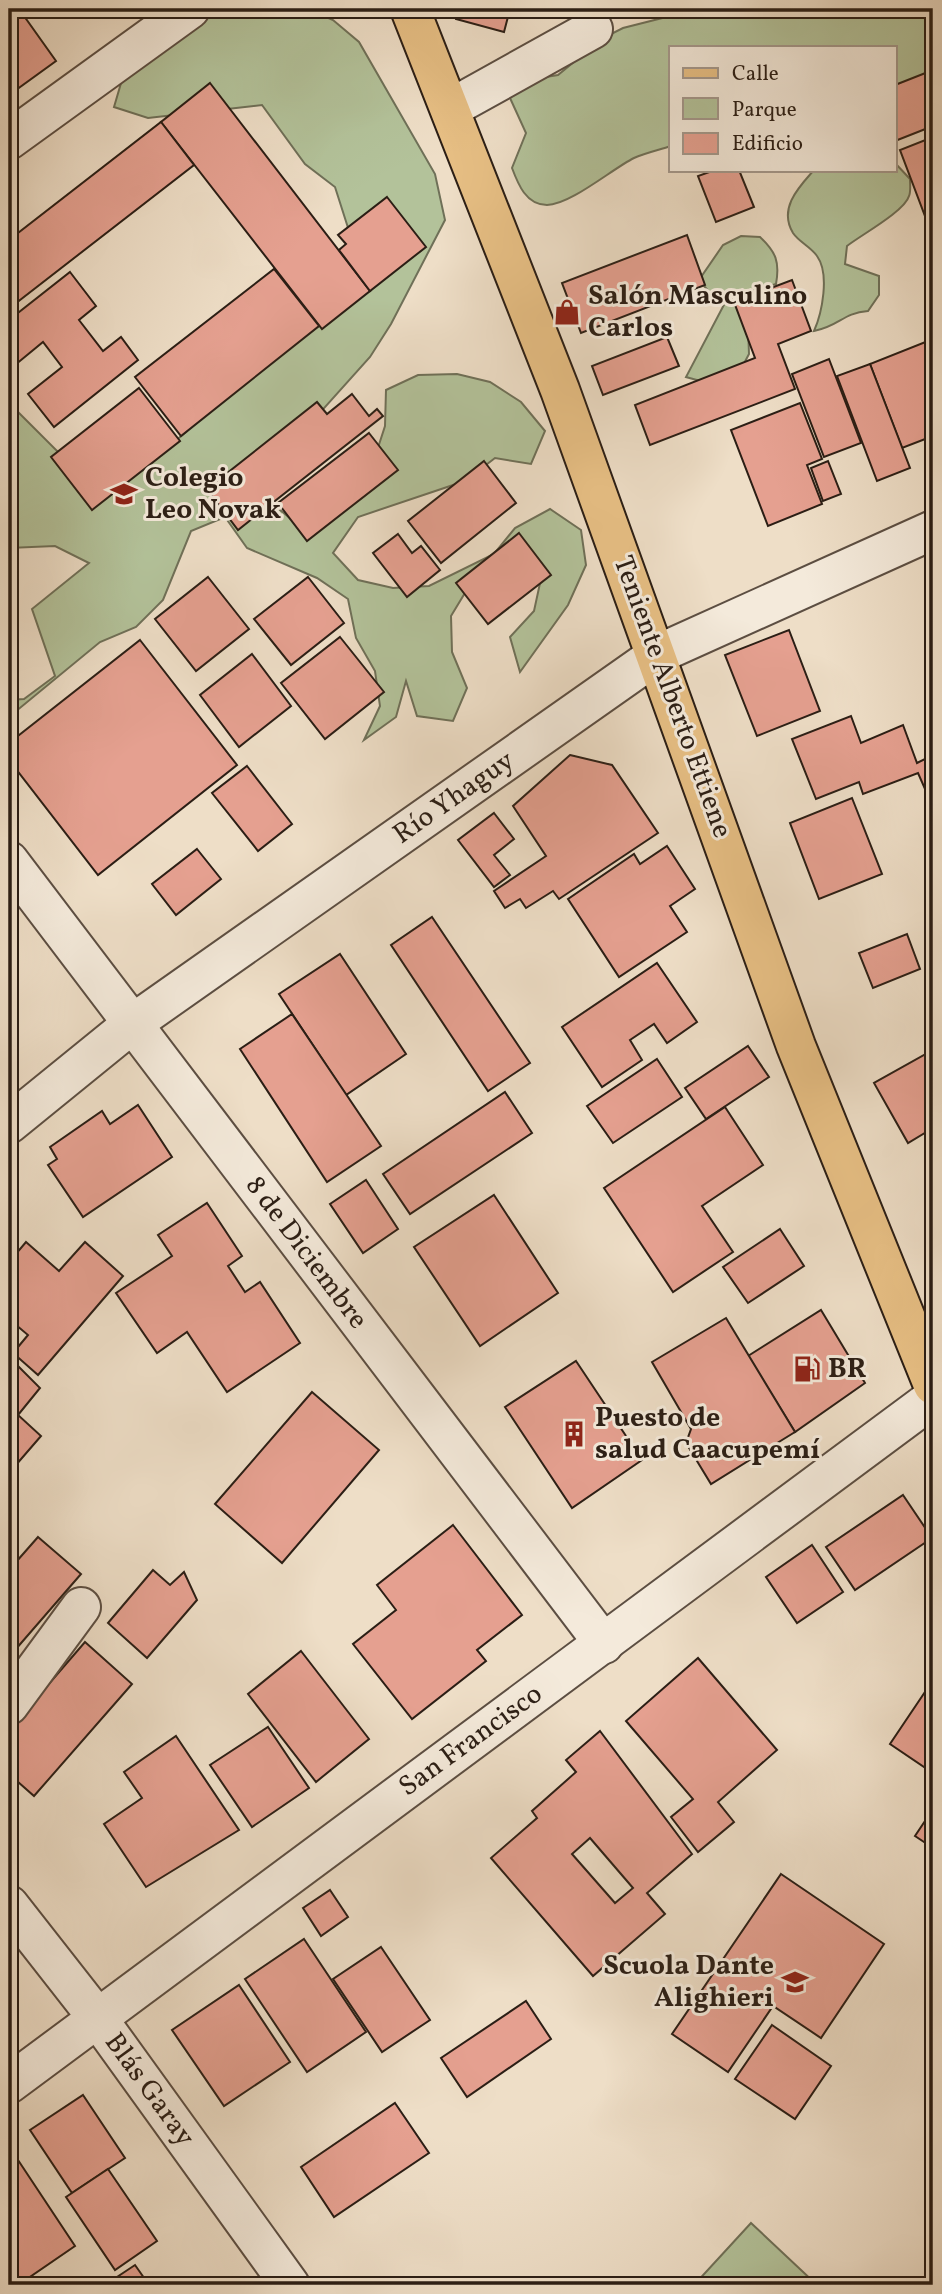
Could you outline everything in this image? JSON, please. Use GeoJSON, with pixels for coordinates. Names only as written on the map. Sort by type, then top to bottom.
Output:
{"type":"FeatureCollection","features":[{"type":"Feature","properties":{"kind":"main road","name":"Teniente Alberto Ettiene"},"geometry":{"type":"LineString","coordinates":[[410,9],[451,108],[657,654],[796,1046],[933,1385]]}},
{"type":"Feature","properties":{"kind":"street"},"geometry":{"type":"LineString","coordinates":[[9,140],[190,9]]}},
{"type":"Feature","properties":{"kind":"street"},"geometry":{"type":"LineString","coordinates":[[451,108],[593,29]]}},
{"type":"Feature","properties":{"kind":"street","name":"Río Yhaguy"},"geometry":{"type":"LineString","coordinates":[[9,1124],[132,1024],[657,654],[933,530]]}},
{"type":"Feature","properties":{"kind":"street","name":"8 de Diciembre"},"geometry":{"type":"LineString","coordinates":[[9,861],[604,1644]]}},
{"type":"Feature","properties":{"kind":"street","name":"San Francisco"},"geometry":{"type":"LineString","coordinates":[[9,2084],[96,2016],[604,1644],[933,1398]]}},
{"type":"Feature","properties":{"kind":"street"},"geometry":{"type":"LineString","coordinates":[[9,1705],[81,1607]]}},
{"type":"Feature","properties":{"kind":"street","name":"Blás Garay"},"geometry":{"type":"LineString","coordinates":[[9,1905],[96,2016],[287,2282]]}},
{"type":"Feature","properties":{"kind":"green space"},"geometry":{"type":"Polygon","coordinates":[[[170,9],[308,9],[333,20],[359,42],[435,174],[445,220],[391,324],[370,357],[316,417],[263,496],[291,519],[374,460],[385,426],[386,390],[418,375],[457,374],[490,382],[521,402],[545,431],[531,464],[495,458],[465,481],[358,517],[333,553],[358,580],[393,588],[429,586],[494,554],[515,528],[550,509],[581,530],[586,565],[568,605],[520,672],[510,637],[534,611],[542,574],[471,583],[451,616],[452,652],[467,688],[453,721],[417,716],[406,681],[396,717],[364,740],[380,706],[375,671],[356,638],[348,599],[317,578],[247,548],[225,517],[191,531],[163,600],[136,627],[100,642],[9,717],[9,700],[24,699],[55,676],[32,609],[89,563],[55,546],[9,548],[9,403],[57,451],[127,475],[157,456],[186,432],[258,349],[326,318],[351,294],[358,259],[335,187],[305,164],[262,105],[148,118],[114,107],[124,73],[170,9]]]}},
{"type":"Feature","properties":{"kind":"green space"},"geometry":{"type":"Polygon","coordinates":[[[698,9],[933,9],[933,82],[922,87],[897,88],[897,46],[669,46],[669,147],[634,158],[567,199],[547,205],[528,198],[512,168],[526,133],[510,98],[521,81],[558,75],[603,38],[623,28],[698,9]]]}},
{"type":"Feature","properties":{"kind":"green space"},"geometry":{"type":"Polygon","coordinates":[[[897,165],[910,179],[909,196],[900,209],[847,246],[845,264],[879,276],[879,295],[868,311],[852,314],[814,331],[822,304],[824,283],[821,264],[812,250],[793,233],[788,215],[792,198],[812,172],[897,172],[897,165]]]}},
{"type":"Feature","properties":{"kind":"green space"},"geometry":{"type":"Polygon","coordinates":[[[741,236],[760,237],[770,248],[777,263],[776,284],[729,298],[747,301],[749,354],[740,371],[704,382],[686,377],[727,299],[710,293],[699,280],[723,245],[741,236]]]}},
{"type":"Feature","properties":{"kind":"green space"},"geometry":{"type":"Polygon","coordinates":[[[751,2223],[817,2285],[694,2285],[751,2223]]]}},
{"type":"Feature","properties":{"kind":"building"},"geometry":{"type":"Polygon","coordinates":[[[9,9],[19,9],[56,61],[9,95],[9,9]]]}},
{"type":"Feature","properties":{"kind":"building"},"geometry":{"type":"Polygon","coordinates":[[[457,9],[510,9],[504,32],[456,19],[457,9]]]}},
{"type":"Feature","properties":{"kind":"building"},"geometry":{"type":"Polygon","coordinates":[[[933,70],[933,126],[897,140],[897,84],[933,70]]]}},
{"type":"Feature","properties":{"kind":"building"},"geometry":{"type":"Polygon","coordinates":[[[210,83],[370,291],[322,329],[161,122],[210,83]]]}},
{"type":"Feature","properties":{"kind":"building"},"geometry":{"type":"Polygon","coordinates":[[[161,122],[194,165],[11,307],[9,240],[161,122]]]}},
{"type":"Feature","properties":{"kind":"building"},"geometry":{"type":"Polygon","coordinates":[[[933,137],[933,221],[928,224],[900,150],[933,137]]]}},
{"type":"Feature","properties":{"kind":"building"},"geometry":{"type":"Polygon","coordinates":[[[709,172],[740,172],[754,207],[716,222],[698,176],[709,172]]]}},
{"type":"Feature","properties":{"kind":"building"},"geometry":{"type":"Polygon","coordinates":[[[387,197],[426,247],[370,291],[339,250],[346,244],[338,235],[387,197]]]}},
{"type":"Feature","properties":{"kind":"building"},"geometry":{"type":"Polygon","coordinates":[[[687,235],[705,285],[581,333],[562,283],[687,235]]]}},
{"type":"Feature","properties":{"kind":"building"},"geometry":{"type":"Polygon","coordinates":[[[274,269],[319,326],[181,436],[135,377],[274,269]]]}},
{"type":"Feature","properties":{"kind":"building"},"geometry":{"type":"Polygon","coordinates":[[[70,272],[96,306],[79,320],[103,351],[121,337],[138,360],[54,427],[28,394],[62,367],[43,342],[9,370],[9,320],[70,272]]]}},
{"type":"Feature","properties":{"kind":"building"},"geometry":{"type":"Polygon","coordinates":[[[792,280],[811,331],[778,344],[795,389],[650,445],[635,405],[755,358],[734,302],[792,280]]]}},
{"type":"Feature","properties":{"kind":"building"},"geometry":{"type":"Polygon","coordinates":[[[667,337],[679,366],[603,395],[592,366],[667,337]]]}},
{"type":"Feature","properties":{"kind":"building"},"geometry":{"type":"Polygon","coordinates":[[[933,339],[933,436],[902,448],[870,364],[933,339]]]}},
{"type":"Feature","properties":{"kind":"building"},"geometry":{"type":"Polygon","coordinates":[[[829,359],[861,443],[824,457],[792,374],[829,359]]]}},
{"type":"Feature","properties":{"kind":"building"},"geometry":{"type":"Polygon","coordinates":[[[870,364],[910,468],[877,481],[837,376],[870,364]]]}},
{"type":"Feature","properties":{"kind":"building"},"geometry":{"type":"Polygon","coordinates":[[[139,388],[180,441],[92,510],[51,457],[139,388]]]}},
{"type":"Feature","properties":{"kind":"building"},"geometry":{"type":"Polygon","coordinates":[[[352,394],[369,416],[377,409],[383,416],[238,530],[207,489],[317,402],[327,414],[352,394]]]}},
{"type":"Feature","properties":{"kind":"building"},"geometry":{"type":"Polygon","coordinates":[[[800,403],[822,459],[807,465],[822,504],[768,526],[731,430],[800,403]]]}},
{"type":"Feature","properties":{"kind":"building"},"geometry":{"type":"Polygon","coordinates":[[[369,433],[398,470],[307,541],[278,503],[369,433]]]}},
{"type":"Feature","properties":{"kind":"building"},"geometry":{"type":"Polygon","coordinates":[[[484,461],[516,503],[441,563],[408,521],[484,461]]]}},
{"type":"Feature","properties":{"kind":"building"},"geometry":{"type":"Polygon","coordinates":[[[828,461],[841,494],[823,501],[811,468],[828,461]]]}},
{"type":"Feature","properties":{"kind":"building"},"geometry":{"type":"Polygon","coordinates":[[[519,533],[551,575],[488,624],[456,583],[519,533]]]}},
{"type":"Feature","properties":{"kind":"building"},"geometry":{"type":"Polygon","coordinates":[[[398,534],[412,553],[421,546],[440,570],[407,597],[373,553],[398,534]]]}},
{"type":"Feature","properties":{"kind":"building"},"geometry":{"type":"Polygon","coordinates":[[[208,577],[249,629],[196,671],[155,619],[208,577]]]}},
{"type":"Feature","properties":{"kind":"building"},"geometry":{"type":"Polygon","coordinates":[[[308,577],[344,623],[291,665],[254,619],[308,577]]]}},
{"type":"Feature","properties":{"kind":"building"},"geometry":{"type":"Polygon","coordinates":[[[789,630],[820,711],[757,736],[725,655],[789,630]]]}},
{"type":"Feature","properties":{"kind":"building"},"geometry":{"type":"Polygon","coordinates":[[[340,637],[384,692],[325,739],[281,683],[340,637]]]}},
{"type":"Feature","properties":{"kind":"building"},"geometry":{"type":"Polygon","coordinates":[[[140,640],[237,765],[98,875],[9,760],[9,743],[140,640]]]}},
{"type":"Feature","properties":{"kind":"building"},"geometry":{"type":"Polygon","coordinates":[[[252,654],[291,706],[239,747],[200,695],[252,654]]]}},
{"type":"Feature","properties":{"kind":"building"},"geometry":{"type":"Polygon","coordinates":[[[851,716],[861,743],[903,725],[917,763],[933,755],[933,807],[918,773],[863,794],[859,782],[816,799],[792,739],[851,716]]]}},
{"type":"Feature","properties":{"kind":"building"},"geometry":{"type":"Polygon","coordinates":[[[570,755],[612,765],[658,833],[559,899],[553,891],[526,908],[520,899],[505,908],[494,891],[546,856],[513,806],[570,755]]]}},
{"type":"Feature","properties":{"kind":"building"},"geometry":{"type":"Polygon","coordinates":[[[247,766],[292,824],[258,851],[212,793],[247,766]]]}},
{"type":"Feature","properties":{"kind":"building"},"geometry":{"type":"Polygon","coordinates":[[[852,798],[882,874],[819,899],[790,823],[852,798]]]}},
{"type":"Feature","properties":{"kind":"building"},"geometry":{"type":"Polygon","coordinates":[[[494,813],[514,839],[494,855],[510,875],[494,887],[458,840],[494,813]]]}},
{"type":"Feature","properties":{"kind":"building"},"geometry":{"type":"Polygon","coordinates":[[[667,846],[695,889],[670,906],[687,932],[619,977],[568,899],[634,854],[640,864],[667,846]]]}},
{"type":"Feature","properties":{"kind":"building"},"geometry":{"type":"Polygon","coordinates":[[[197,849],[221,879],[176,915],[152,884],[197,849]]]}},
{"type":"Feature","properties":{"kind":"building"},"geometry":{"type":"Polygon","coordinates":[[[432,917],[530,1063],[488,1091],[391,945],[432,917]]]}},
{"type":"Feature","properties":{"kind":"building"},"geometry":{"type":"Polygon","coordinates":[[[907,934],[920,969],[873,988],[859,953],[907,934]]]}},
{"type":"Feature","properties":{"kind":"building"},"geometry":{"type":"Polygon","coordinates":[[[340,954],[406,1054],[346,1095],[279,994],[340,954]]]}},
{"type":"Feature","properties":{"kind":"building"},"geometry":{"type":"Polygon","coordinates":[[[657,963],[697,1022],[667,1043],[654,1024],[630,1040],[642,1060],[602,1087],[562,1027],[657,963]]]}},
{"type":"Feature","properties":{"kind":"building"},"geometry":{"type":"Polygon","coordinates":[[[292,1014],[381,1146],[327,1182],[240,1049],[292,1014]]]}},
{"type":"Feature","properties":{"kind":"building"},"geometry":{"type":"Polygon","coordinates":[[[748,1046],[769,1077],[706,1119],[685,1088],[748,1046]]]}},
{"type":"Feature","properties":{"kind":"building"},"geometry":{"type":"Polygon","coordinates":[[[933,1050],[933,1128],[908,1143],[874,1083],[933,1050]]]}},
{"type":"Feature","properties":{"kind":"building"},"geometry":{"type":"Polygon","coordinates":[[[657,1059],[682,1097],[613,1143],[587,1106],[657,1059]]]}},
{"type":"Feature","properties":{"kind":"building"},"geometry":{"type":"Polygon","coordinates":[[[505,1092],[532,1133],[410,1214],[383,1174],[505,1092]]]}},
{"type":"Feature","properties":{"kind":"building"},"geometry":{"type":"Polygon","coordinates":[[[138,1105],[172,1157],[83,1217],[48,1165],[57,1159],[50,1147],[102,1111],[110,1124],[138,1105]]]}},
{"type":"Feature","properties":{"kind":"building"},"geometry":{"type":"Polygon","coordinates":[[[725,1107],[763,1165],[702,1206],[733,1252],[673,1292],[604,1188],[725,1107]]]}},
{"type":"Feature","properties":{"kind":"building"},"geometry":{"type":"Polygon","coordinates":[[[366,1180],[398,1229],[363,1253],[330,1204],[366,1180]]]}},
{"type":"Feature","properties":{"kind":"building"},"geometry":{"type":"Polygon","coordinates":[[[494,1195],[558,1293],[480,1346],[414,1247],[494,1195]]]}},
{"type":"Feature","properties":{"kind":"building"},"geometry":{"type":"Polygon","coordinates":[[[207,1203],[242,1256],[228,1266],[245,1292],[260,1282],[300,1343],[227,1392],[187,1332],[157,1353],[116,1293],[172,1256],[158,1235],[207,1203]]]}},
{"type":"Feature","properties":{"kind":"building"},"geometry":{"type":"Polygon","coordinates":[[[780,1229],[804,1266],[748,1303],[723,1267],[780,1229]]]}},
{"type":"Feature","properties":{"kind":"building"},"geometry":{"type":"Polygon","coordinates":[[[26,1242],[59,1271],[85,1242],[123,1276],[38,1375],[13,1353],[28,1335],[9,1319],[9,1262],[26,1242]]]}},
{"type":"Feature","properties":{"kind":"building","name":"BR"},"geometry":{"type":"Polygon","coordinates":[[[821,1310],[865,1383],[795,1432],[748,1356],[821,1310]]]}},
{"type":"Feature","properties":{"kind":"building"},"geometry":{"type":"Polygon","coordinates":[[[726,1318],[795,1432],[711,1484],[686,1443],[691,1429],[652,1362],[726,1318]]]}},
{"type":"Feature","properties":{"kind":"building"},"geometry":{"type":"Polygon","coordinates":[[[9,1357],[40,1388],[18,1415],[41,1436],[9,1473],[9,1357]]]}},
{"type":"Feature","properties":{"kind":"building","name":"Puesto de salud Caacupemí"},"geometry":{"type":"Polygon","coordinates":[[[576,1361],[642,1460],[572,1508],[505,1407],[576,1361]]]}},
{"type":"Feature","properties":{"kind":"building"},"geometry":{"type":"Polygon","coordinates":[[[312,1392],[379,1450],[282,1563],[215,1504],[312,1392]]]}},
{"type":"Feature","properties":{"kind":"building"},"geometry":{"type":"Polygon","coordinates":[[[903,1495],[932,1538],[855,1590],[826,1547],[903,1495]]]}},
{"type":"Feature","properties":{"kind":"building"},"geometry":{"type":"Polygon","coordinates":[[[453,1525],[522,1615],[477,1650],[486,1661],[412,1719],[353,1644],[396,1610],[377,1585],[453,1525]]]}},
{"type":"Feature","properties":{"kind":"building"},"geometry":{"type":"Polygon","coordinates":[[[38,1537],[81,1574],[9,1657],[9,1570],[38,1537]]]}},
{"type":"Feature","properties":{"kind":"building"},"geometry":{"type":"Polygon","coordinates":[[[812,1545],[843,1592],[797,1623],[766,1577],[812,1545]]]}},
{"type":"Feature","properties":{"kind":"building"},"geometry":{"type":"Polygon","coordinates":[[[153,1570],[170,1585],[184,1572],[197,1600],[147,1658],[108,1623],[153,1570]]]}},
{"type":"Feature","properties":{"kind":"building"},"geometry":{"type":"Polygon","coordinates":[[[85,1642],[132,1684],[34,1796],[9,1774],[9,1730],[85,1642]]]}},
{"type":"Feature","properties":{"kind":"building"},"geometry":{"type":"Polygon","coordinates":[[[301,1651],[369,1739],[316,1782],[248,1694],[301,1651]]]}},
{"type":"Feature","properties":{"kind":"building"},"geometry":{"type":"Polygon","coordinates":[[[698,1658],[777,1750],[718,1802],[734,1822],[698,1852],[671,1817],[693,1799],[626,1721],[698,1658]]]}},
{"type":"Feature","properties":{"kind":"building"},"geometry":{"type":"Polygon","coordinates":[[[933,1680],[933,1773],[890,1744],[933,1680]]]}},
{"type":"Feature","properties":{"kind":"building"},"geometry":{"type":"Polygon","coordinates":[[[268,1727],[309,1788],[252,1827],[210,1765],[268,1727]]]}},
{"type":"Feature","properties":{"kind":"building"},"geometry":{"type":"Polygon","coordinates":[[[600,1731],[692,1854],[647,1893],[665,1914],[593,1976],[491,1858],[537,1818],[532,1811],[576,1772],[566,1760],[600,1731]],[[590,1838],[572,1854],[615,1903],[633,1888],[590,1838]]]}},
{"type":"Feature","properties":{"kind":"building"},"geometry":{"type":"Polygon","coordinates":[[[176,1736],[239,1830],[146,1887],[104,1824],[142,1798],[124,1772],[176,1736]]]}},
{"type":"Feature","properties":{"kind":"building"},"geometry":{"type":"Polygon","coordinates":[[[933,1809],[933,1848],[915,1836],[933,1809]]]}},
{"type":"Feature","properties":{"kind":"building"},"geometry":{"type":"Polygon","coordinates":[[[781,1874],[884,1944],[821,2038],[773,2006],[728,2072],[672,2034],[781,1874]]]}},
{"type":"Feature","properties":{"kind":"building"},"geometry":{"type":"Polygon","coordinates":[[[330,1890],[348,1917],[321,1936],[303,1908],[330,1890]]]}},
{"type":"Feature","properties":{"kind":"building"},"geometry":{"type":"Polygon","coordinates":[[[304,1939],[366,2032],[307,2072],[245,1979],[304,1939]]]}},
{"type":"Feature","properties":{"kind":"building"},"geometry":{"type":"Polygon","coordinates":[[[381,1947],[430,2020],[382,2052],[333,1979],[381,1947]]]}},
{"type":"Feature","properties":{"kind":"building"},"geometry":{"type":"Polygon","coordinates":[[[239,1985],[290,2062],[224,2106],[172,2030],[239,1985]]]}},
{"type":"Feature","properties":{"kind":"building"},"geometry":{"type":"Polygon","coordinates":[[[526,2001],[551,2039],[467,2097],[441,2058],[526,2001]]]}},
{"type":"Feature","properties":{"kind":"building"},"geometry":{"type":"Polygon","coordinates":[[[772,2025],[831,2066],[795,2119],[735,2079],[772,2025]]]}},
{"type":"Feature","properties":{"kind":"building"},"geometry":{"type":"Polygon","coordinates":[[[83,2095],[125,2158],[72,2193],[30,2130],[83,2095]]]}},
{"type":"Feature","properties":{"kind":"building"},"geometry":{"type":"Polygon","coordinates":[[[395,2103],[429,2153],[334,2217],[301,2167],[395,2103]]]}},
{"type":"Feature","properties":{"kind":"building"},"geometry":{"type":"Polygon","coordinates":[[[18,2160],[75,2246],[21,2283],[9,2265],[9,2166],[18,2160]]]}},
{"type":"Feature","properties":{"kind":"building"},"geometry":{"type":"Polygon","coordinates":[[[108,2169],[157,2241],[115,2270],[66,2197],[108,2169]]]}},
{"type":"Feature","properties":{"kind":"building"},"geometry":{"type":"Polygon","coordinates":[[[135,2265],[149,2285],[105,2285],[135,2265]]]}},
{"type":"Feature","properties":{"kind":"place","name":"Salón Masculino Carlos"},"geometry":{"type":"Point","coordinates":[567,312]}},
{"type":"Feature","properties":{"kind":"place","name":"Colegio Leo Novak"},"geometry":{"type":"Point","coordinates":[124,494]}},
{"type":"Feature","properties":{"kind":"place","name":"BR"},"geometry":{"type":"Point","coordinates":[807,1369]}},
{"type":"Feature","properties":{"kind":"place","name":"Puesto de salud Caacupemí"},"geometry":{"type":"Point","coordinates":[574,1434]}},
{"type":"Feature","properties":{"kind":"place","name":"Scuola Dante Alighieri"},"geometry":{"type":"Point","coordinates":[795,1982]}}]}
